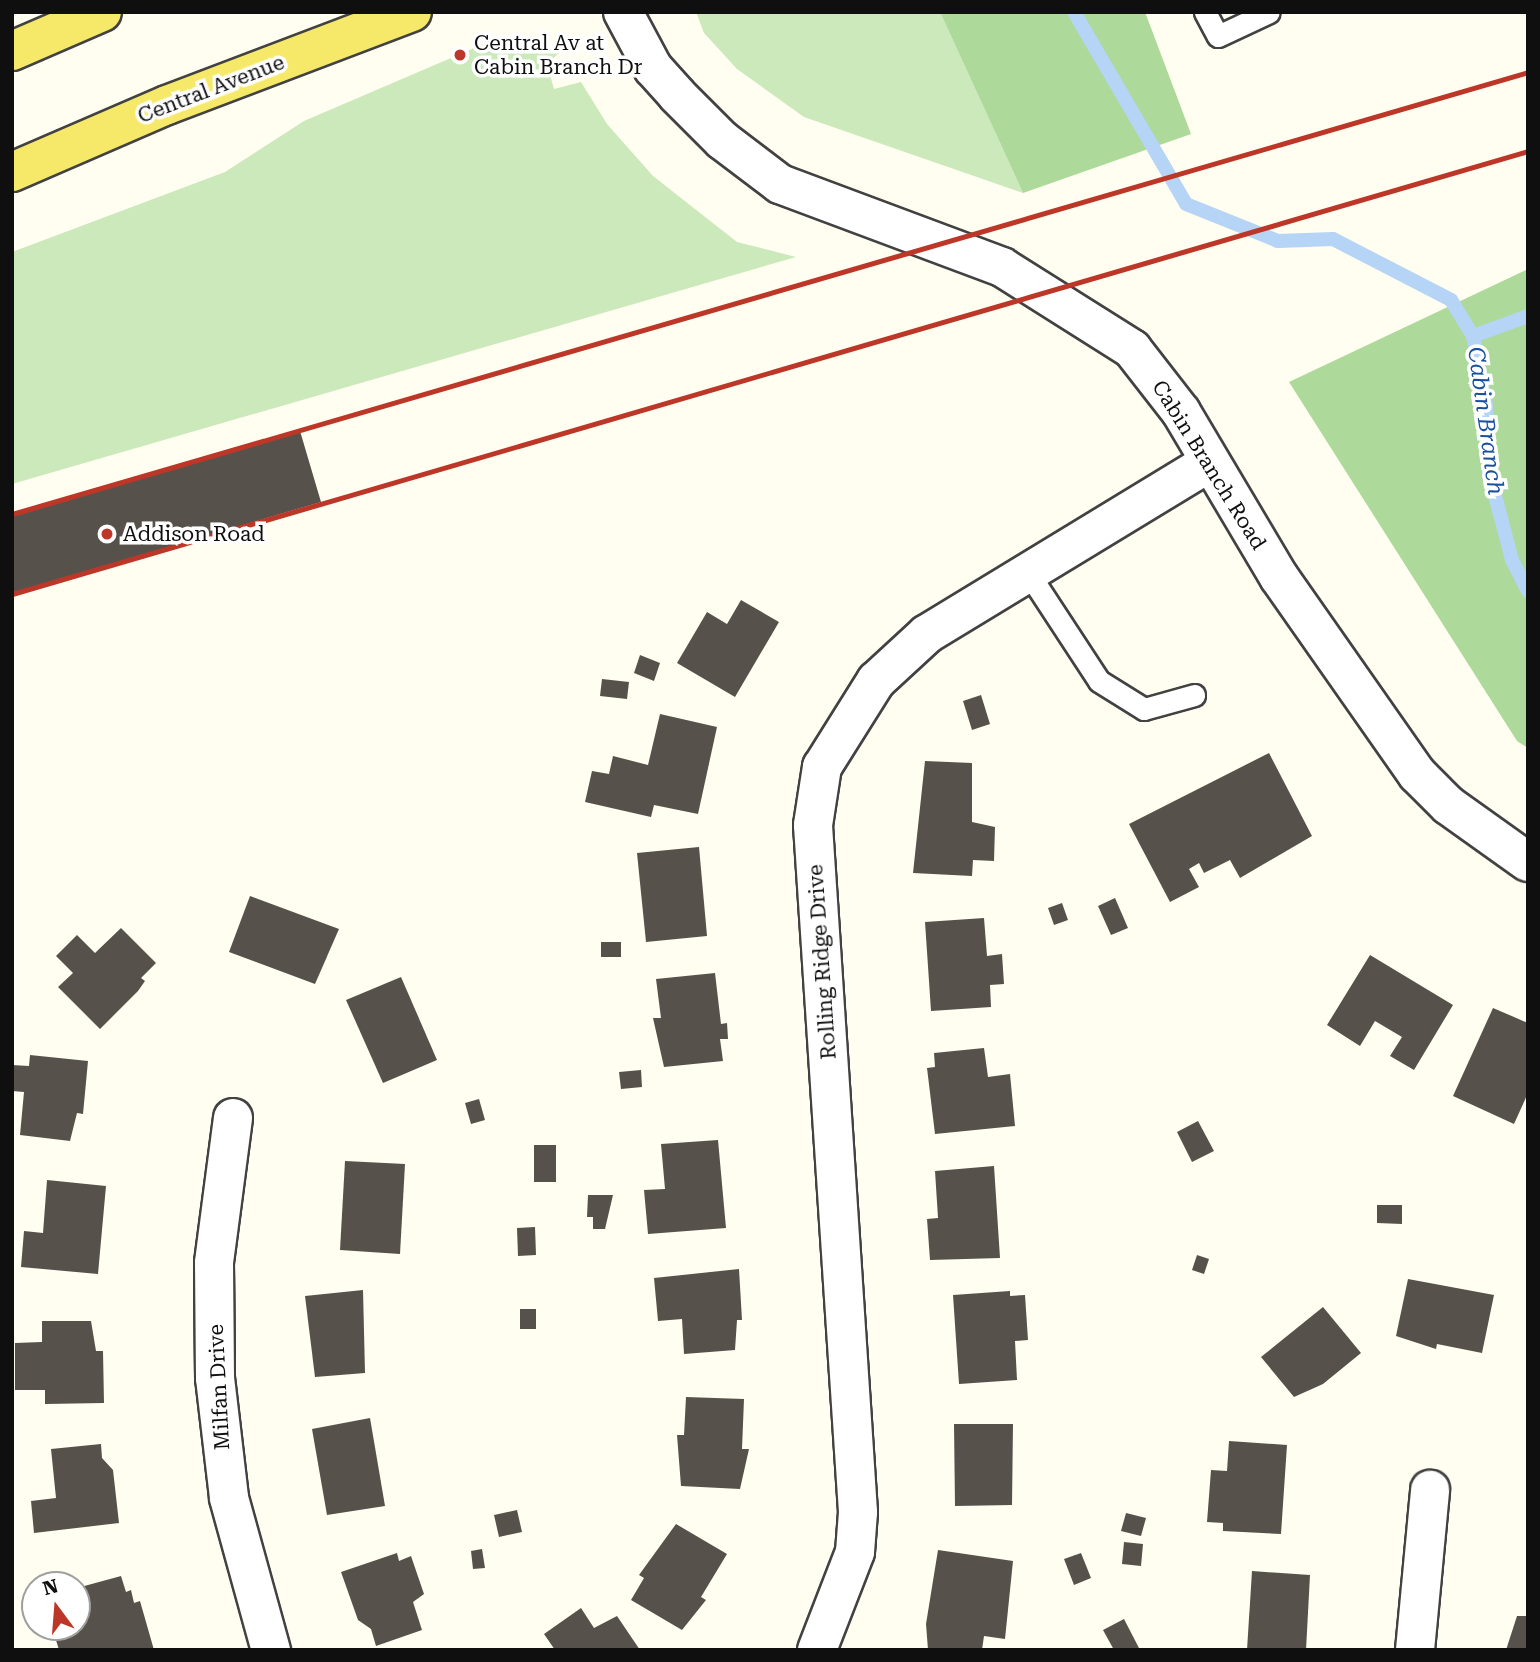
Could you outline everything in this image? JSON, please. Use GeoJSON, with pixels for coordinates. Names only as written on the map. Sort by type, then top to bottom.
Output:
{"type":"FeatureCollection","features":[{"type":"Feature","properties":{"kind":"main road"},"geometry":{"type":"LineString","coordinates":[[15,41],[102,12]]}},
{"type":"Feature","properties":{"kind":"main road","name":"Central Avenue"},"geometry":{"type":"LineString","coordinates":[[12,172],[167,106],[412,12]]}},
{"type":"Feature","properties":{"kind":"street","name":"Cabin Branch Road"},"geometry":{"type":"LineString","coordinates":[[623,12],[653,68],[677,95],[731,147],[780,184],[1002,267],[1112,334],[1160,382],[1208,463],[1366,707],[1417,774],[1528,862]]}},
{"type":"Feature","properties":{"kind":"street","name":"Rolling Ridge Drive"},"geometry":{"type":"LineString","coordinates":[[817,1650],[855,1552],[858,1512],[814,851],[815,789],[852,714],[898,658],[1027,571],[1208,463]]}},
{"type":"Feature","properties":{"kind":"street","name":"Milfan Drive"},"geometry":{"type":"LineString","coordinates":[[233,1118],[214,1263],[215,1378],[229,1498],[271,1650]]}},
{"type":"Feature","properties":{"kind":"street"},"geometry":{"type":"LineString","coordinates":[[1415,1650],[1430,1490]]}},
{"type":"Feature","properties":{"kind":"lane"},"geometry":{"type":"LineString","coordinates":[[1205,12],[1218,36],[1269,12]]}},
{"type":"Feature","properties":{"kind":"lane"},"geometry":{"type":"LineString","coordinates":[[1027,571],[1099,681],[1144,709],[1194,695]]}},
{"type":"Feature","properties":{"kind":"green space"},"geometry":{"type":"Polygon","coordinates":[[[696,12],[940,12],[1023,193],[804,117],[737,69],[704,33],[696,12]]]}},
{"type":"Feature","properties":{"kind":"green space"},"geometry":{"type":"Polygon","coordinates":[[[940,12],[1145,12],[1191,134],[1023,193],[940,12]]]}},
{"type":"Feature","properties":{"kind":"green space"},"geometry":{"type":"Polygon","coordinates":[[[535,39],[559,53],[547,64],[554,89],[581,82],[607,124],[653,176],[737,242],[796,257],[12,484],[12,252],[225,172],[304,121],[486,43],[535,39]]]}},
{"type":"Feature","properties":{"kind":"green space"},"geometry":{"type":"Polygon","coordinates":[[[1528,269],[1528,748],[1517,741],[1289,382],[1528,269]]]}},
{"type":"Feature","properties":{"kind":"building"},"geometry":{"type":"Polygon","coordinates":[[[300,431],[321,502],[12,593],[12,515],[300,431]]]}},
{"type":"Feature","properties":{"kind":"building"},"geometry":{"type":"Polygon","coordinates":[[[741,600],[779,622],[735,697],[677,663],[707,612],[727,624],[741,600]]]}},
{"type":"Feature","properties":{"kind":"building"},"geometry":{"type":"Polygon","coordinates":[[[640,655],[660,663],[654,681],[634,673],[640,655]]]}},
{"type":"Feature","properties":{"kind":"building"},"geometry":{"type":"Polygon","coordinates":[[[602,679],[629,682],[627,699],[600,696],[602,679]]]}},
{"type":"Feature","properties":{"kind":"building"},"geometry":{"type":"Polygon","coordinates":[[[981,695],[990,724],[972,730],[963,701],[981,695]]]}},
{"type":"Feature","properties":{"kind":"building"},"geometry":{"type":"Polygon","coordinates":[[[660,714],[717,727],[698,814],[654,805],[651,817],[585,802],[592,771],[609,774],[613,756],[648,765],[660,714]]]}},
{"type":"Feature","properties":{"kind":"building"},"geometry":{"type":"Polygon","coordinates":[[[1269,753],[1312,836],[1240,878],[1230,860],[1204,873],[1199,863],[1189,869],[1199,887],[1170,902],[1129,824],[1269,753]]]}},
{"type":"Feature","properties":{"kind":"building"},"geometry":{"type":"Polygon","coordinates":[[[925,761],[972,763],[972,822],[995,827],[994,861],[973,860],[972,876],[913,873],[925,761]]]}},
{"type":"Feature","properties":{"kind":"building"},"geometry":{"type":"Polygon","coordinates":[[[699,847],[707,936],[646,942],[637,853],[699,847]]]}},
{"type":"Feature","properties":{"kind":"building"},"geometry":{"type":"Polygon","coordinates":[[[250,896],[339,929],[315,984],[229,952],[250,896]]]}},
{"type":"Feature","properties":{"kind":"building"},"geometry":{"type":"Polygon","coordinates":[[[1115,898],[1128,928],[1111,935],[1098,906],[1115,898]]]}},
{"type":"Feature","properties":{"kind":"building"},"geometry":{"type":"Polygon","coordinates":[[[1062,903],[1068,920],[1054,925],[1048,908],[1062,903]]]}},
{"type":"Feature","properties":{"kind":"building"},"geometry":{"type":"Polygon","coordinates":[[[984,918],[987,956],[1002,954],[1004,984],[990,985],[991,1007],[931,1011],[925,922],[984,918]]]}},
{"type":"Feature","properties":{"kind":"building"},"geometry":{"type":"Polygon","coordinates":[[[121,928],[156,963],[141,978],[145,981],[138,991],[100,1029],[58,987],[73,973],[56,956],[77,935],[95,953],[121,928]]]}},
{"type":"Feature","properties":{"kind":"building"},"geometry":{"type":"Polygon","coordinates":[[[601,942],[621,942],[621,957],[601,957],[601,942]]]}},
{"type":"Feature","properties":{"kind":"building"},"geometry":{"type":"Polygon","coordinates":[[[1370,955],[1453,1005],[1414,1070],[1390,1056],[1402,1037],[1375,1021],[1360,1046],[1327,1025],[1370,955]]]}},
{"type":"Feature","properties":{"kind":"building"},"geometry":{"type":"Polygon","coordinates":[[[715,973],[721,1024],[727,1023],[728,1039],[720,1039],[723,1061],[664,1067],[653,1018],[661,1018],[656,979],[715,973]]]}},
{"type":"Feature","properties":{"kind":"building"},"geometry":{"type":"Polygon","coordinates":[[[401,977],[437,1060],[383,1083],[346,1000],[401,977]]]}},
{"type":"Feature","properties":{"kind":"building"},"geometry":{"type":"Polygon","coordinates":[[[1493,1008],[1528,1023],[1528,1093],[1514,1124],[1453,1096],[1493,1008]]]}},
{"type":"Feature","properties":{"kind":"building"},"geometry":{"type":"Polygon","coordinates":[[[984,1048],[988,1077],[1010,1074],[1015,1126],[935,1134],[927,1068],[935,1067],[934,1053],[984,1048]]]}},
{"type":"Feature","properties":{"kind":"building"},"geometry":{"type":"Polygon","coordinates":[[[30,1055],[88,1061],[83,1114],[77,1113],[70,1141],[20,1135],[24,1092],[12,1091],[12,1065],[29,1066],[30,1055]]]}},
{"type":"Feature","properties":{"kind":"building"},"geometry":{"type":"Polygon","coordinates":[[[641,1070],[642,1087],[621,1089],[619,1072],[641,1070]]]}},
{"type":"Feature","properties":{"kind":"building"},"geometry":{"type":"Polygon","coordinates":[[[479,1099],[485,1120],[471,1124],[465,1103],[479,1099]]]}},
{"type":"Feature","properties":{"kind":"building"},"geometry":{"type":"Polygon","coordinates":[[[1198,1121],[1214,1151],[1192,1162],[1177,1132],[1198,1121]]]}},
{"type":"Feature","properties":{"kind":"building"},"geometry":{"type":"Polygon","coordinates":[[[718,1140],[726,1228],[648,1234],[644,1190],[665,1189],[661,1144],[718,1140]]]}},
{"type":"Feature","properties":{"kind":"building"},"geometry":{"type":"Polygon","coordinates":[[[534,1145],[556,1145],[556,1182],[534,1182],[534,1145]]]}},
{"type":"Feature","properties":{"kind":"building"},"geometry":{"type":"Polygon","coordinates":[[[345,1161],[405,1164],[400,1254],[340,1250],[345,1161]]]}},
{"type":"Feature","properties":{"kind":"building"},"geometry":{"type":"Polygon","coordinates":[[[994,1166],[1000,1258],[930,1260],[927,1219],[938,1218],[935,1171],[994,1166]]]}},
{"type":"Feature","properties":{"kind":"building"},"geometry":{"type":"Polygon","coordinates":[[[47,1180],[106,1186],[98,1274],[21,1267],[24,1231],[43,1233],[47,1180]]]}},
{"type":"Feature","properties":{"kind":"building"},"geometry":{"type":"Polygon","coordinates":[[[588,1195],[613,1195],[605,1229],[593,1229],[593,1217],[587,1217],[588,1195]]]}},
{"type":"Feature","properties":{"kind":"building"},"geometry":{"type":"Polygon","coordinates":[[[1377,1205],[1402,1205],[1402,1224],[1377,1223],[1377,1205]]]}},
{"type":"Feature","properties":{"kind":"building"},"geometry":{"type":"Polygon","coordinates":[[[535,1227],[536,1255],[518,1256],[517,1228],[535,1227]]]}},
{"type":"Feature","properties":{"kind":"building"},"geometry":{"type":"Polygon","coordinates":[[[1197,1255],[1209,1259],[1204,1274],[1192,1270],[1197,1255]]]}},
{"type":"Feature","properties":{"kind":"building"},"geometry":{"type":"Polygon","coordinates":[[[739,1269],[742,1320],[737,1320],[735,1350],[684,1354],[682,1319],[658,1321],[654,1278],[739,1269]]]}},
{"type":"Feature","properties":{"kind":"building"},"geometry":{"type":"Polygon","coordinates":[[[1408,1279],[1494,1295],[1482,1353],[1437,1344],[1436,1349],[1396,1336],[1408,1279]]]}},
{"type":"Feature","properties":{"kind":"building"},"geometry":{"type":"Polygon","coordinates":[[[363,1290],[365,1373],[315,1377],[305,1296],[363,1290]]]}},
{"type":"Feature","properties":{"kind":"building"},"geometry":{"type":"Polygon","coordinates":[[[1010,1291],[1010,1296],[1025,1295],[1028,1340],[1015,1341],[1017,1380],[959,1384],[953,1295],[1010,1291]]]}},
{"type":"Feature","properties":{"kind":"building"},"geometry":{"type":"Polygon","coordinates":[[[1323,1307],[1361,1353],[1323,1384],[1294,1397],[1261,1357],[1323,1307]]]}},
{"type":"Feature","properties":{"kind":"building"},"geometry":{"type":"Polygon","coordinates":[[[520,1309],[536,1309],[536,1329],[520,1329],[520,1309]]]}},
{"type":"Feature","properties":{"kind":"building"},"geometry":{"type":"Polygon","coordinates":[[[42,1321],[91,1321],[96,1351],[103,1351],[104,1403],[45,1404],[45,1390],[15,1390],[15,1343],[42,1342],[42,1321]]]}},
{"type":"Feature","properties":{"kind":"building"},"geometry":{"type":"Polygon","coordinates":[[[686,1397],[744,1399],[742,1449],[749,1449],[740,1489],[681,1486],[677,1435],[684,1435],[686,1397]]]}},
{"type":"Feature","properties":{"kind":"building"},"geometry":{"type":"Polygon","coordinates":[[[370,1418],[385,1506],[327,1515],[312,1429],[370,1418]]]}},
{"type":"Feature","properties":{"kind":"building"},"geometry":{"type":"Polygon","coordinates":[[[954,1424],[1013,1424],[1012,1505],[955,1506],[954,1424]]]}},
{"type":"Feature","properties":{"kind":"building"},"geometry":{"type":"Polygon","coordinates":[[[1229,1441],[1287,1445],[1281,1534],[1223,1531],[1223,1523],[1207,1522],[1211,1470],[1227,1471],[1229,1441]]]}},
{"type":"Feature","properties":{"kind":"building"},"geometry":{"type":"Polygon","coordinates":[[[101,1444],[102,1458],[113,1470],[119,1523],[34,1533],[31,1501],[56,1498],[51,1449],[101,1444]]]}},
{"type":"Feature","properties":{"kind":"building"},"geometry":{"type":"Polygon","coordinates":[[[517,1510],[522,1532],[499,1537],[494,1515],[517,1510]]]}},
{"type":"Feature","properties":{"kind":"building"},"geometry":{"type":"Polygon","coordinates":[[[1126,1513],[1146,1518],[1141,1536],[1121,1531],[1126,1513]]]}},
{"type":"Feature","properties":{"kind":"building"},"geometry":{"type":"Polygon","coordinates":[[[676,1524],[727,1554],[701,1597],[706,1600],[682,1630],[631,1600],[644,1578],[639,1575],[676,1524]]]}},
{"type":"Feature","properties":{"kind":"building"},"geometry":{"type":"Polygon","coordinates":[[[1124,1542],[1143,1544],[1141,1566],[1122,1564],[1124,1542]]]}},
{"type":"Feature","properties":{"kind":"building"},"geometry":{"type":"Polygon","coordinates":[[[482,1549],[485,1568],[473,1569],[471,1551],[482,1549]]]}},
{"type":"Feature","properties":{"kind":"building"},"geometry":{"type":"Polygon","coordinates":[[[938,1550],[1013,1561],[1005,1639],[984,1636],[982,1650],[928,1650],[926,1624],[938,1550]]]}},
{"type":"Feature","properties":{"kind":"building"},"geometry":{"type":"Polygon","coordinates":[[[397,1553],[399,1561],[411,1556],[424,1594],[413,1602],[422,1630],[376,1646],[371,1629],[358,1620],[341,1572],[397,1553]]]}},
{"type":"Feature","properties":{"kind":"building"},"geometry":{"type":"Polygon","coordinates":[[[1081,1553],[1091,1578],[1074,1585],[1064,1559],[1081,1553]]]}},
{"type":"Feature","properties":{"kind":"building"},"geometry":{"type":"Polygon","coordinates":[[[1252,1571],[1310,1575],[1306,1650],[1247,1650],[1252,1571]]]}},
{"type":"Feature","properties":{"kind":"building"},"geometry":{"type":"Polygon","coordinates":[[[121,1576],[126,1592],[131,1590],[134,1603],[140,1601],[154,1650],[59,1650],[56,1641],[91,1641],[91,1584],[121,1576]]]}},
{"type":"Feature","properties":{"kind":"building"},"geometry":{"type":"Polygon","coordinates":[[[581,1608],[594,1628],[617,1616],[640,1650],[555,1650],[544,1634],[581,1608]]]}},
{"type":"Feature","properties":{"kind":"building"},"geometry":{"type":"Polygon","coordinates":[[[1517,1616],[1528,1616],[1528,1650],[1506,1650],[1517,1616]]]}},
{"type":"Feature","properties":{"kind":"building"},"geometry":{"type":"Polygon","coordinates":[[[1124,1619],[1140,1650],[1114,1650],[1103,1630],[1124,1619]]]}},
{"type":"Feature","properties":{"kind":"waterway","name":"Cabin Branch"},"geometry":{"type":"LineString","coordinates":[[1074,12],[1186,204],[1278,241],[1333,239],[1451,300],[1473,336],[1486,405],[1489,473],[1512,560],[1528,591]]}},
{"type":"Feature","properties":{"kind":"waterway"},"geometry":{"type":"LineString","coordinates":[[1473,336],[1528,316]]}},
{"type":"Feature","properties":{"kind":"railway"},"geometry":{"type":"LineString","coordinates":[[12,514],[1528,72]]}},
{"type":"Feature","properties":{"kind":"railway"},"geometry":{"type":"LineString","coordinates":[[12,594],[1528,151]]}},
{"type":"Feature","properties":{"kind":"place","name":"Central Av at Cabin Branch Dr"},"geometry":{"type":"Point","coordinates":[460,55]}},
{"type":"Feature","properties":{"kind":"place","name":"Addison Road"},"geometry":{"type":"Point","coordinates":[107,534]}}]}
